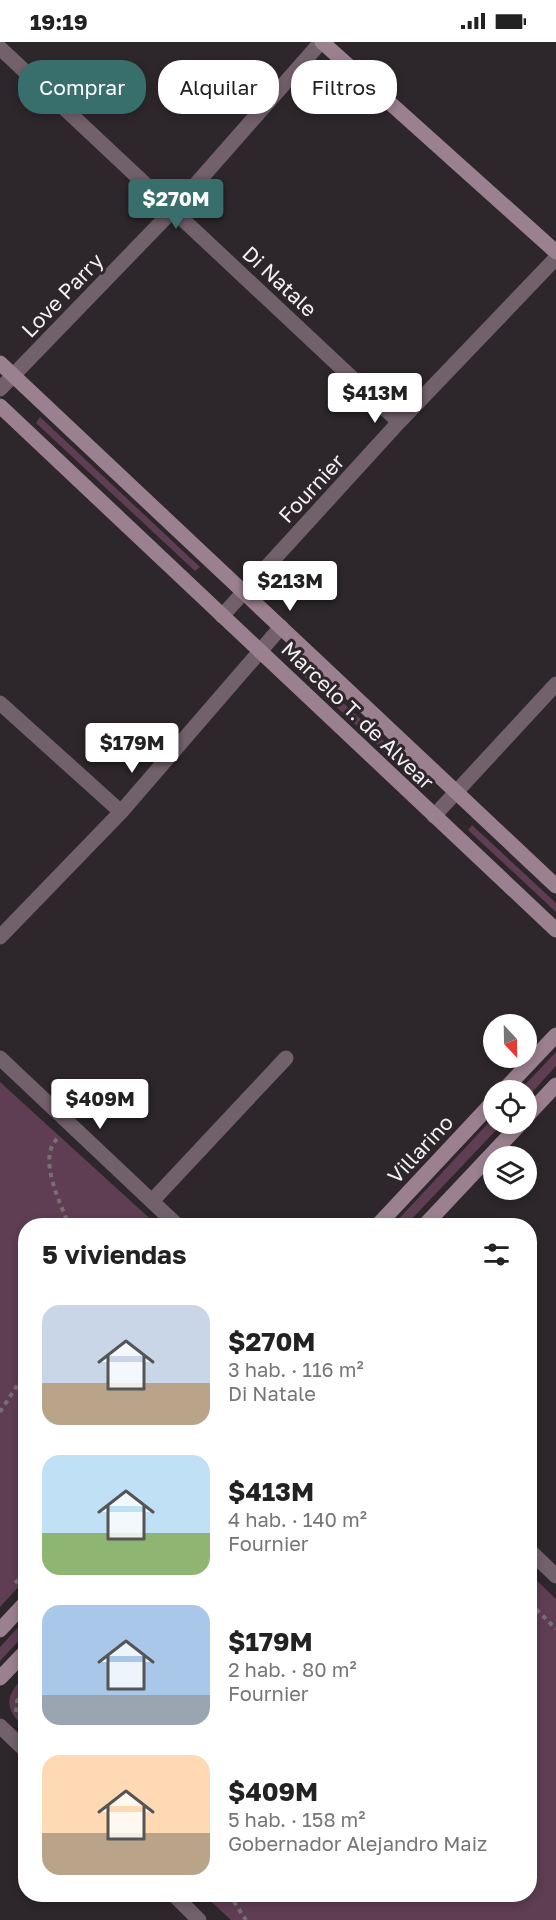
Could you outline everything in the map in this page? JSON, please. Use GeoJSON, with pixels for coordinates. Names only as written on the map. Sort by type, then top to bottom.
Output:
{"type":"FeatureCollection","features":[{"type":"Feature","properties":{"kind":"street","name":"Love Parry"},"geometry":{"type":"LineString","coordinates":[[0,389],[174,208],[322,42]]}},
{"type":"Feature","properties":{"kind":"street"},"geometry":{"type":"LineString","coordinates":[[322,42],[556,252]]}},
{"type":"Feature","properties":{"kind":"street","name":"Di Natale"},"geometry":{"type":"LineString","coordinates":[[0,48],[174,208],[399,422]]}},
{"type":"Feature","properties":{"kind":"street","name":"Fournier"},"geometry":{"type":"LineString","coordinates":[[222,616],[399,422],[556,258]]}},
{"type":"Feature","properties":{"kind":"street","name":"Marcelo T. de Alvear"},"geometry":{"type":"LineString","coordinates":[[0,363],[556,886]]}},
{"type":"Feature","properties":{"kind":"street","name":"Marcelo T. de Alvear"},"geometry":{"type":"LineString","coordinates":[[0,406],[556,930]]}},
{"type":"Feature","properties":{"kind":"street"},"geometry":{"type":"LineString","coordinates":[[0,937],[121,812],[281,627]]}},
{"type":"Feature","properties":{"kind":"street"},"geometry":{"type":"LineString","coordinates":[[434,816],[556,684]]}},
{"type":"Feature","properties":{"kind":"street"},"geometry":{"type":"LineString","coordinates":[[0,704],[121,812]]}},
{"type":"Feature","properties":{"kind":"street"},"geometry":{"type":"LineString","coordinates":[[513,1080],[556,1035]]}},
{"type":"Feature","properties":{"kind":"street"},"geometry":{"type":"LineString","coordinates":[[152,1201],[286,1058]]}},
{"type":"Feature","properties":{"kind":"street"},"geometry":{"type":"LineString","coordinates":[[0,1059],[170,1218]]}},
{"type":"Feature","properties":{"kind":"street"},"geometry":{"type":"LineString","coordinates":[[537,1106],[556,1086]]}},
{"type":"Feature","properties":{"kind":"street","name":"Villarino"},"geometry":{"type":"LineString","coordinates":[[384,1218],[483,1113]]}},
{"type":"Feature","properties":{"kind":"street"},"geometry":{"type":"LineString","coordinates":[[432,1218],[511,1134]]}},
{"type":"Feature","properties":{"kind":"street"},"geometry":{"type":"LineString","coordinates":[[537,1558],[556,1576]]}},
{"type":"Feature","properties":{"kind":"street"},"geometry":{"type":"LineString","coordinates":[[0,1630],[18,1611]]}},
{"type":"Feature","properties":{"kind":"street"},"geometry":{"type":"LineString","coordinates":[[0,1678],[18,1659]]}},
{"type":"Feature","properties":{"kind":"street"},"geometry":{"type":"LineString","coordinates":[[0,1726],[18,1743]]}},
{"type":"Feature","properties":{"kind":"street"},"geometry":{"type":"LineString","coordinates":[[180,1902],[199,1920]]}},
{"type":"Feature","properties":{"kind":"path"},"geometry":{"type":"LineString","coordinates":[[66,1218],[48,1166],[51,1145],[70,1124]]}},
{"type":"Feature","properties":{"kind":"path"},"geometry":{"type":"LineString","coordinates":[[0,1412],[18,1384]]}},
{"type":"Feature","properties":{"kind":"path"},"geometry":{"type":"LineString","coordinates":[[537,1610],[556,1629]]}},
{"type":"Feature","properties":{"kind":"path"},"geometry":{"type":"LineString","coordinates":[[18,1700],[16,1712],[18,1714]]}},
{"type":"Feature","properties":{"kind":"path"},"geometry":{"type":"LineString","coordinates":[[235,1902],[246,1920]]}},
{"type":"Feature","properties":{"kind":"shaded area"},"geometry":{"type":"Polygon","coordinates":[[[40,417],[200,567],[195,571],[36,423],[40,417]]]}},
{"type":"Feature","properties":{"kind":"shaded area"},"geometry":{"type":"Polygon","coordinates":[[[302,664],[421,776],[416,781],[297,670],[302,664]]]}},
{"type":"Feature","properties":{"kind":"shaded area"},"geometry":{"type":"Polygon","coordinates":[[[472,825],[556,903],[556,912],[468,830],[472,825]]]}},
{"type":"Feature","properties":{"kind":"shaded area"},"geometry":{"type":"Polygon","coordinates":[[[556,1052],[556,1066],[537,1087],[537,1080],[529,1080],[556,1052]]]}},
{"type":"Feature","properties":{"kind":"shaded area"},"geometry":{"type":"Polygon","coordinates":[[[0,1082],[149,1218],[18,1218],[18,1588],[0,1607],[0,1082]]]}},
{"type":"Feature","properties":{"kind":"shaded area"},"geometry":{"type":"Polygon","coordinates":[[[483,1129],[483,1134],[492,1134],[413,1218],[400,1218],[483,1129]]]}},
{"type":"Feature","properties":{"kind":"shaded area"},"geometry":{"type":"Polygon","coordinates":[[[537,1581],[556,1599],[556,1920],[231,1920],[212,1902],[537,1902],[537,1581]]]}},
{"type":"Feature","properties":{"kind":"shaded area"},"geometry":{"type":"Polygon","coordinates":[[[18,1628],[18,1642],[0,1661],[0,1647],[18,1628]]]}},
{"type":"Feature","properties":{"kind":"shaded area"},"geometry":{"type":"Polygon","coordinates":[[[18,1684],[18,1721],[9,1702],[18,1684]]]}}]}
